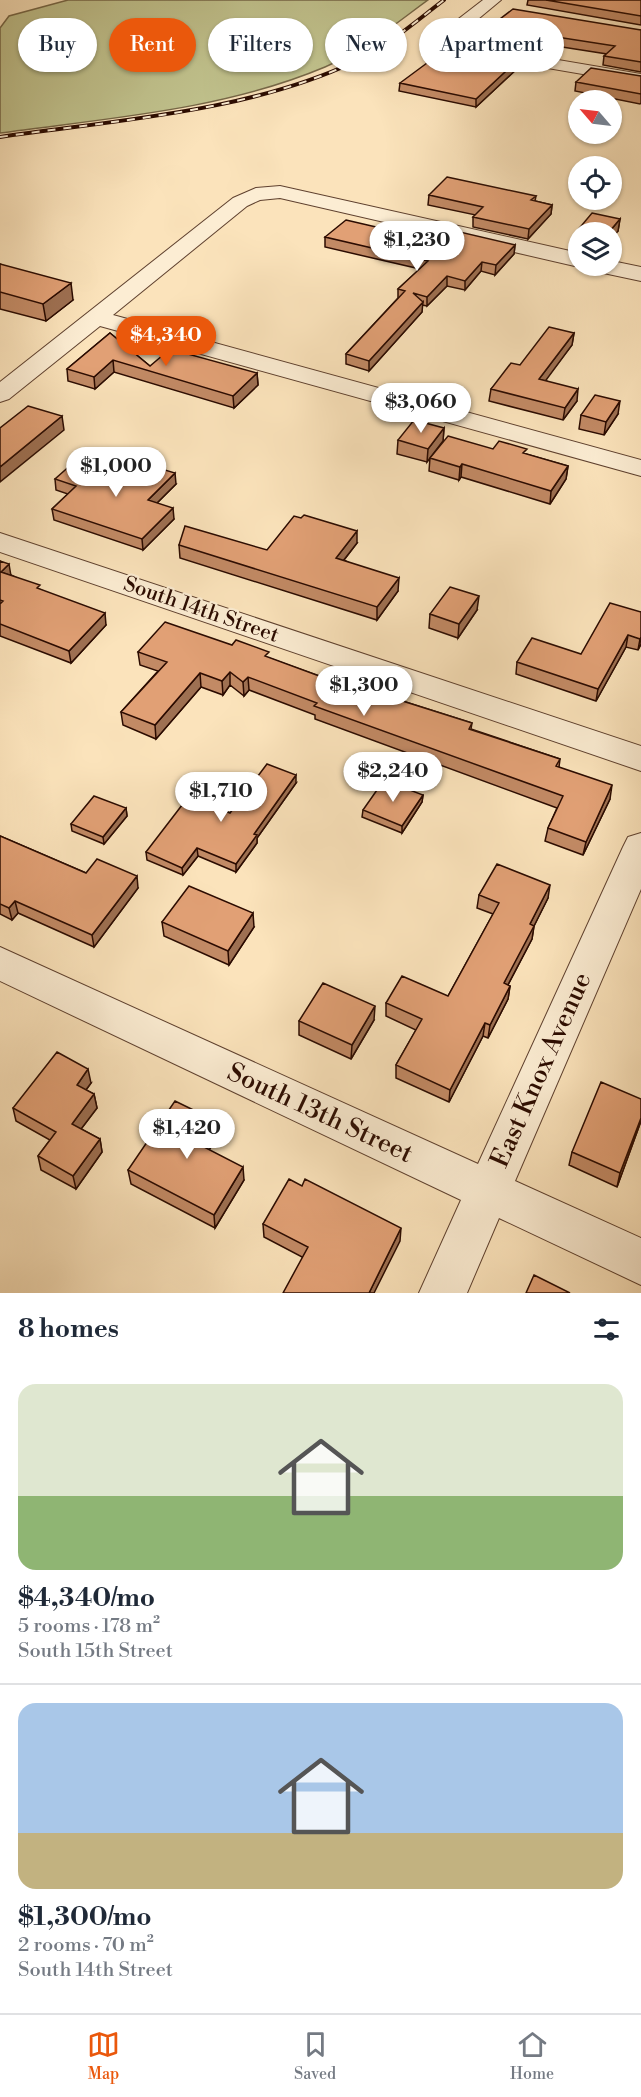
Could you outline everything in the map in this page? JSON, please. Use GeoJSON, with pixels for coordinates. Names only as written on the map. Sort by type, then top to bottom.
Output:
{"type":"FeatureCollection","features":[{"type":"Feature","properties":{"kind":"street"},"geometry":{"type":"LineString","coordinates":[[508,10],[489,3],[445,38],[445,42],[460,48],[641,79]]}},
{"type":"Feature","properties":{"kind":"street"},"geometry":{"type":"LineString","coordinates":[[0,393],[240,202],[256,194],[280,192],[568,257]]}},
{"type":"Feature","properties":{"kind":"street"},"geometry":{"type":"LineString","coordinates":[[622,270],[641,274]]}},
{"type":"Feature","properties":{"kind":"street"},"geometry":{"type":"LineString","coordinates":[[94,317],[641,468]]}},
{"type":"Feature","properties":{"kind":"street","name":"South 14th Street"},"geometry":{"type":"LineString","coordinates":[[0,542],[641,759]]}},
{"type":"Feature","properties":{"kind":"street","name":"East Knox Avenue"},"geometry":{"type":"LineString","coordinates":[[443,1293],[641,847]]}},
{"type":"Feature","properties":{"kind":"street","name":"South 13th Street"},"geometry":{"type":"LineString","coordinates":[[0,963],[641,1262]]}},
{"type":"Feature","properties":{"kind":"green space"},"geometry":{"type":"Polygon","coordinates":[[[68,0],[428,0],[403,18],[325,18],[325,67],[313,72],[313,18],[208,18],[208,72],[312,72],[286,82],[206,103],[124,117],[0,133],[0,28],[9,16],[68,0]]]}},
{"type":"Feature","properties":{"kind":"building"},"geometry":{"type":"Polygon","coordinates":[[[546,0],[641,0],[641,16],[546,0]]]}},
{"type":"Feature","properties":{"kind":"building"},"geometry":{"type":"Polygon","coordinates":[[[513,9],[641,30],[641,62],[604,56],[615,46],[564,38],[564,18],[501,18],[513,9]]]}},
{"type":"Feature","properties":{"kind":"building"},"geometry":{"type":"Polygon","coordinates":[[[591,68],[641,76],[641,94],[622,90],[576,82],[591,68]]]}},
{"type":"Feature","properties":{"kind":"building"},"geometry":{"type":"Polygon","coordinates":[[[419,69],[419,72],[505,72],[476,99],[400,83],[419,69]]]}},
{"type":"Feature","properties":{"kind":"building"},"geometry":{"type":"Polygon","coordinates":[[[447,177],[536,196],[531,200],[552,205],[529,229],[473,217],[483,207],[429,195],[447,177]]]}},
{"type":"Feature","properties":{"kind":"building"},"geometry":{"type":"Polygon","coordinates":[[[592,213],[620,219],[617,222],[584,222],[592,213]]]}},
{"type":"Feature","properties":{"kind":"building"},"geometry":{"type":"Polygon","coordinates":[[[346,220],[449,244],[460,232],[515,245],[496,265],[482,262],[465,281],[447,276],[427,297],[413,293],[423,302],[369,361],[346,354],[405,291],[398,289],[428,261],[325,237],[346,220]]]}},
{"type":"Feature","properties":{"kind":"building"},"geometry":{"type":"Polygon","coordinates":[[[0,264],[71,283],[43,304],[0,292],[0,264]]]}},
{"type":"Feature","properties":{"kind":"building"},"geometry":{"type":"Polygon","coordinates":[[[549,327],[574,333],[539,379],[578,389],[565,408],[491,389],[511,363],[520,365],[549,327]]]}},
{"type":"Feature","properties":{"kind":"building"},"geometry":{"type":"Polygon","coordinates":[[[110,333],[150,366],[170,349],[257,373],[233,396],[113,360],[94,377],[67,369],[110,333]]]}},
{"type":"Feature","properties":{"kind":"building"},"geometry":{"type":"Polygon","coordinates":[[[595,395],[620,401],[606,422],[581,415],[595,395]]]}},
{"type":"Feature","properties":{"kind":"building"},"geometry":{"type":"Polygon","coordinates":[[[28,406],[62,416],[0,467],[0,428],[28,406]]]}},
{"type":"Feature","properties":{"kind":"building"},"geometry":{"type":"Polygon","coordinates":[[[414,420],[444,428],[428,449],[398,440],[414,420]]]}},
{"type":"Feature","properties":{"kind":"building"},"geometry":{"type":"Polygon","coordinates":[[[448,436],[493,449],[499,441],[527,449],[523,453],[568,466],[551,491],[462,464],[460,467],[430,458],[448,436]]]}},
{"type":"Feature","properties":{"kind":"building"},"geometry":{"type":"Polygon","coordinates":[[[73,463],[125,479],[142,463],[175,473],[148,500],[173,508],[142,539],[52,509],[76,486],[55,479],[73,463]]]}},
{"type":"Feature","properties":{"kind":"building"},"geometry":{"type":"Polygon","coordinates":[[[304,515],[357,531],[336,558],[399,578],[377,607],[179,545],[185,526],[267,550],[294,516],[301,518],[304,515]]]}},
{"type":"Feature","properties":{"kind":"building"},"geometry":{"type":"Polygon","coordinates":[[[0,561],[9,564],[1,572],[40,585],[37,588],[105,613],[69,651],[0,624],[0,604],[3,601],[0,600],[0,561]]]}},
{"type":"Feature","properties":{"kind":"building"},"geometry":{"type":"Polygon","coordinates":[[[450,587],[479,596],[459,624],[430,614],[450,587]]]}},
{"type":"Feature","properties":{"kind":"building"},"geometry":{"type":"Polygon","coordinates":[[[610,603],[641,612],[641,637],[640,639],[628,635],[598,689],[517,662],[532,638],[581,654],[610,603]]]}},
{"type":"Feature","properties":{"kind":"building"},"geometry":{"type":"Polygon","coordinates":[[[165,622],[232,645],[236,640],[269,652],[265,656],[333,681],[339,674],[374,687],[371,691],[472,723],[469,729],[560,759],[556,766],[612,785],[586,842],[548,828],[563,796],[314,706],[317,703],[248,677],[243,682],[230,672],[222,681],[200,673],[155,725],[121,712],[167,662],[138,652],[165,622]]]}},
{"type":"Feature","properties":{"kind":"building"},"geometry":{"type":"Polygon","coordinates":[[[267,764],[296,775],[254,834],[257,835],[236,864],[197,848],[182,868],[146,852],[189,796],[230,813],[267,764]]]}},
{"type":"Feature","properties":{"kind":"building"},"geometry":{"type":"Polygon","coordinates":[[[384,780],[423,795],[402,826],[363,810],[384,780]]]}},
{"type":"Feature","properties":{"kind":"building"},"geometry":{"type":"Polygon","coordinates":[[[94,796],[126,808],[103,837],[71,824],[94,796]]]}},
{"type":"Feature","properties":{"kind":"building"},"geometry":{"type":"Polygon","coordinates":[[[0,836],[86,873],[97,859],[137,876],[92,935],[15,901],[9,908],[0,904],[0,836]]]}},
{"type":"Feature","properties":{"kind":"building"},"geometry":{"type":"Polygon","coordinates":[[[497,864],[550,885],[530,924],[534,926],[504,983],[510,986],[490,1025],[485,1023],[450,1090],[396,1065],[422,1019],[386,1003],[402,976],[448,996],[499,903],[479,895],[497,864]]]}},
{"type":"Feature","properties":{"kind":"building"},"geometry":{"type":"Polygon","coordinates":[[[189,886],[253,913],[228,951],[162,922],[189,886]]]}},
{"type":"Feature","properties":{"kind":"building"},"geometry":{"type":"Polygon","coordinates":[[[323,983],[375,1006],[352,1045],[299,1021],[323,983]]]}},
{"type":"Feature","properties":{"kind":"building"},"geometry":{"type":"Polygon","coordinates":[[[57,1052],[88,1069],[77,1085],[94,1094],[72,1124],[100,1139],[73,1176],[38,1156],[56,1132],[13,1108],[57,1052]]]}},
{"type":"Feature","properties":{"kind":"building"},"geometry":{"type":"Polygon","coordinates":[[[601,1082],[641,1099],[641,1118],[620,1173],[572,1152],[601,1082]]]}},
{"type":"Feature","properties":{"kind":"building"},"geometry":{"type":"Polygon","coordinates":[[[175,1101],[218,1122],[202,1146],[243,1167],[214,1215],[128,1170],[175,1101]]]}},
{"type":"Feature","properties":{"kind":"building"},"geometry":{"type":"Polygon","coordinates":[[[289,1179],[302,1186],[305,1179],[401,1228],[369,1293],[283,1293],[308,1247],[263,1224],[289,1179]]]}},
{"type":"Feature","properties":{"kind":"building"},"geometry":{"type":"Polygon","coordinates":[[[534,1275],[570,1293],[526,1293],[534,1275]]]}},
{"type":"Feature","properties":{"kind":"railway"},"geometry":{"type":"LineString","coordinates":[[0,137],[181,112],[226,103],[313,79],[378,49],[444,0]]}}]}
